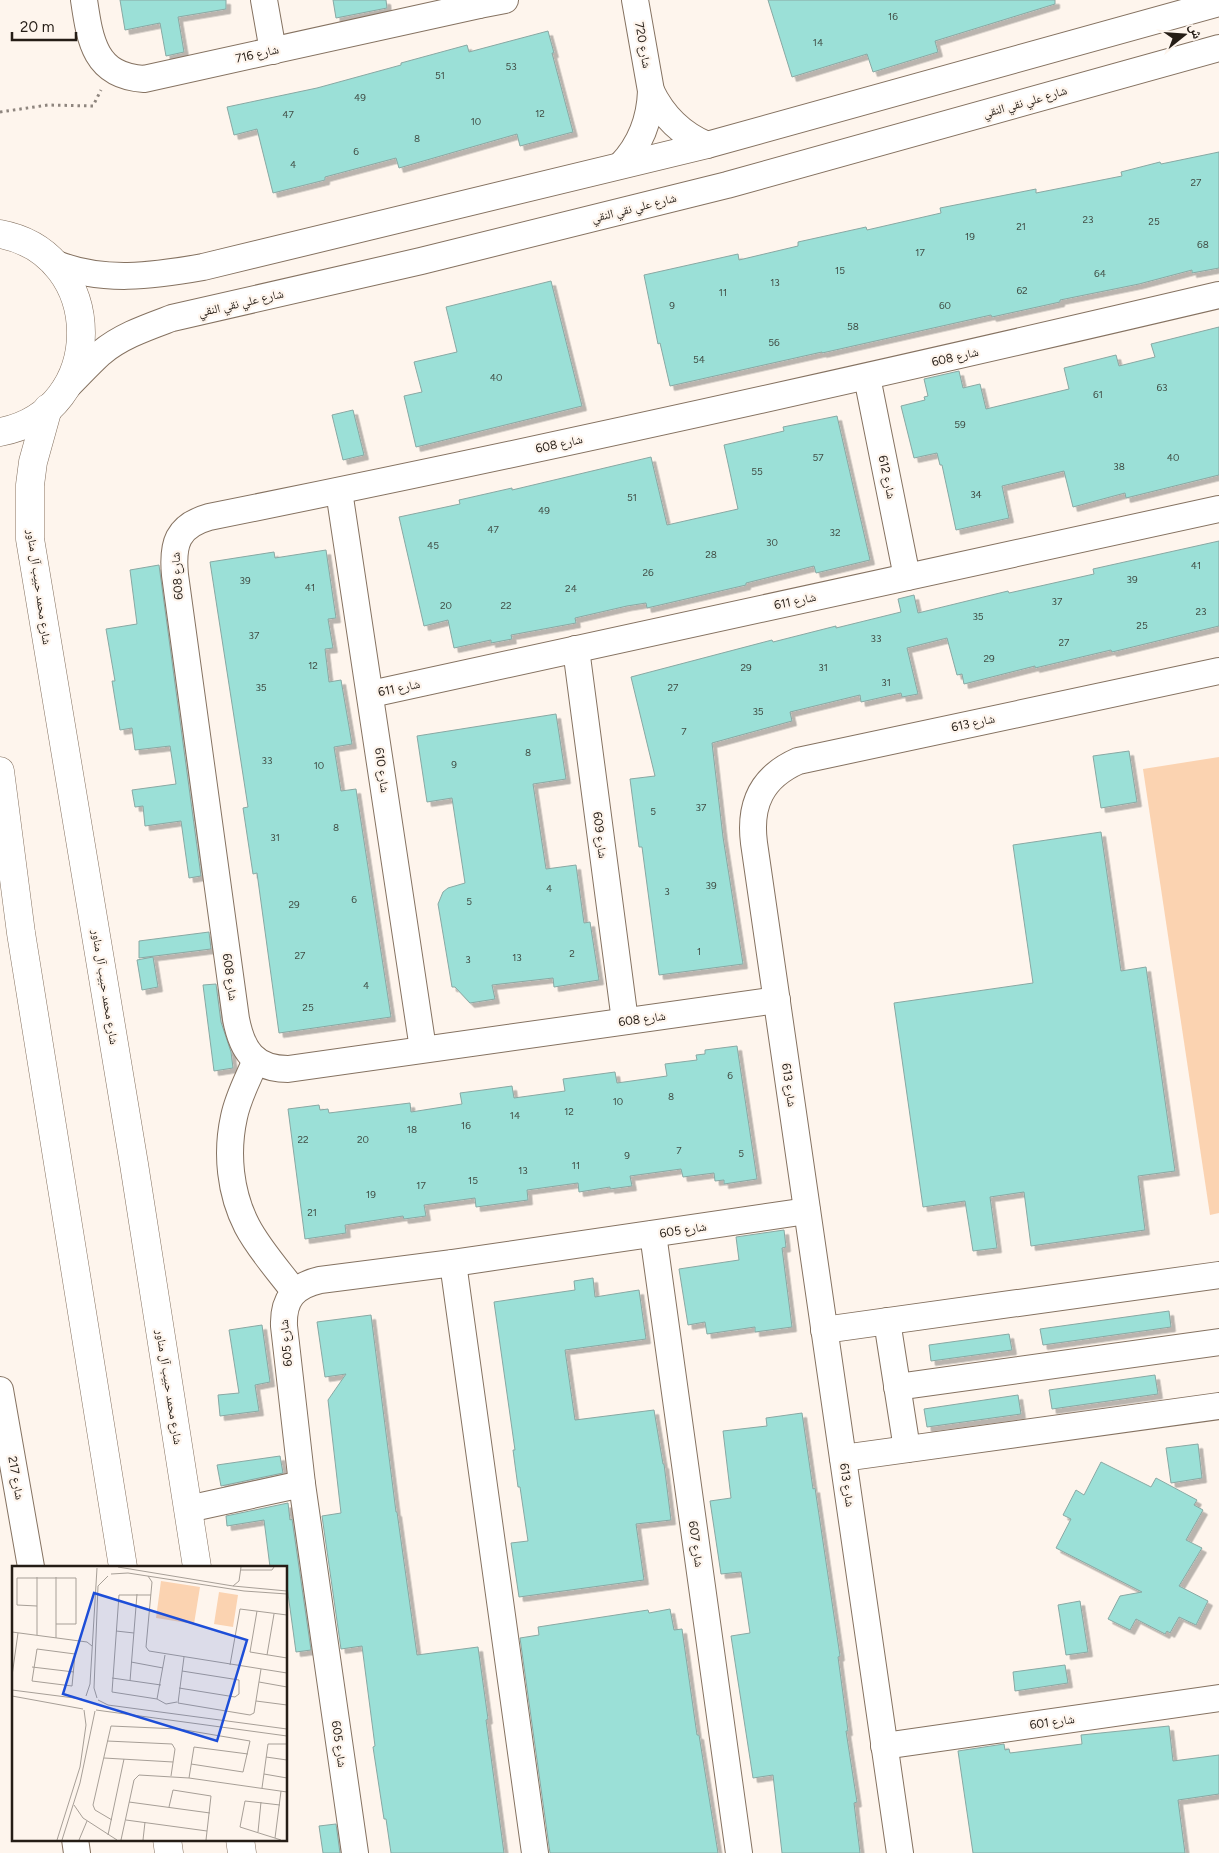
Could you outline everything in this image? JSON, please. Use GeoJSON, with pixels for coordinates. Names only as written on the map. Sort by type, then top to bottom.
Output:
{"type":"FeatureCollection","features":[{"type":"Feature","properties":{"kind":"main road","name":"شارع محمد حبيب آل مناور"},"geometry":{"type":"LineString","coordinates":[[2,230],[35,247],[54,263],[64,275],[76,299],[80,315],[82,332],[77,364],[56,399],[32,462],[30,538],[134,1164],[197,1566]]}},
{"type":"Feature","properties":{"kind":"main road"},"geometry":{"type":"LineString","coordinates":[[0,432],[33,420],[56,399]]}},
{"type":"Feature","properties":{"kind":"main road"},"geometry":{"type":"LineString","coordinates":[[0,771],[21,933],[123,1566]]}},
{"type":"Feature","properties":{"kind":"main road"},"geometry":{"type":"LineString","coordinates":[[167,1840],[169,1853]]}},
{"type":"Feature","properties":{"kind":"main road"},"geometry":{"type":"LineString","coordinates":[[240,1840],[242,1853]]}},
{"type":"Feature","properties":{"kind":"street","name":"شارع 716"},"geometry":{"type":"LineString","coordinates":[[84,0],[89,31],[96,52],[103,62],[112,69],[122,75],[133,78],[156,78],[479,2],[505,0]]}},
{"type":"Feature","properties":{"kind":"street"},"geometry":{"type":"LineString","coordinates":[[264,0],[273,51]]}},
{"type":"Feature","properties":{"kind":"street","name":"شارع 720"},"geometry":{"type":"LineString","coordinates":[[634,0],[651,91],[656,102],[672,123],[694,140],[707,145]]}},
{"type":"Feature","properties":{"kind":"street"},"geometry":{"type":"LineString","coordinates":[[54,263],[70,270],[103,276],[184,270],[707,145],[1219,3]]}},
{"type":"Feature","properties":{"kind":"street","name":"شارع علي نقي النقي"},"geometry":{"type":"LineString","coordinates":[[56,399],[102,352],[124,338],[172,318],[421,261],[727,185],[1219,48]]}},
{"type":"Feature","properties":{"kind":"street","name":"شارع 720"},"geometry":{"type":"LineString","coordinates":[[622,165],[631,155],[644,131],[648,118],[651,91]]}},
{"type":"Feature","properties":{"kind":"street","name":"شارع 608"},"geometry":{"type":"LineString","coordinates":[[777,1000],[288,1069],[270,1067],[256,1060],[246,1050],[241,1040],[236,1019],[178,594],[174,553],[181,533],[198,520],[867,378],[1219,295]]}},
{"type":"Feature","properties":{"kind":"street","name":"شارع 612"},"geometry":{"type":"LineString","coordinates":[[867,378],[907,577]]}},
{"type":"Feature","properties":{"kind":"street","name":"شارع 610"},"geometry":{"type":"LineString","coordinates":[[339,491],[423,1049]]}},
{"type":"Feature","properties":{"kind":"street","name":"شارع 611"},"geometry":{"type":"LineString","coordinates":[[371,694],[1219,509]]}},
{"type":"Feature","properties":{"kind":"street","name":"شارع 609"},"geometry":{"type":"LineString","coordinates":[[576,649],[625,1021]]}},
{"type":"Feature","properties":{"kind":"street","name":"شارع 613"},"geometry":{"type":"LineString","coordinates":[[900,1853],[752,830],[755,806],[766,784],[775,774],[786,766],[812,758],[1219,671]]}},
{"type":"Feature","properties":{"kind":"street"},"geometry":{"type":"LineString","coordinates":[[256,1060],[234,1116],[230,1154],[232,1178],[238,1202],[247,1225],[260,1246],[294,1291]]}},
{"type":"Feature","properties":{"kind":"street","name":"شارع 605"},"geometry":{"type":"LineString","coordinates":[[354,1853],[302,1484],[283,1315],[286,1304],[294,1291],[309,1282],[320,1280],[453,1263],[807,1211]]}},
{"type":"Feature","properties":{"kind":"street","name":"شارع 607"},"geometry":{"type":"LineString","coordinates":[[653,1234],[739,1853]]}},
{"type":"Feature","properties":{"kind":"street"},"geometry":{"type":"LineString","coordinates":[[453,1263],[535,1853]]}},
{"type":"Feature","properties":{"kind":"street"},"geometry":{"type":"LineString","coordinates":[[824,1330],[1219,1275]]}},
{"type":"Feature","properties":{"kind":"street"},"geometry":{"type":"LineString","coordinates":[[887,1321],[907,1449]]}},
{"type":"Feature","properties":{"kind":"street"},"geometry":{"type":"LineString","coordinates":[[897,1387],[1219,1342]]}},
{"type":"Feature","properties":{"kind":"street","name":"شارع 217"},"geometry":{"type":"LineString","coordinates":[[0,1390],[31,1566]]}},
{"type":"Feature","properties":{"kind":"street"},"geometry":{"type":"LineString","coordinates":[[843,1458],[1219,1406]]}},
{"type":"Feature","properties":{"kind":"street"},"geometry":{"type":"LineString","coordinates":[[188,1509],[302,1484]]}},
{"type":"Feature","properties":{"kind":"street","name":"شارع 601"},"geometry":{"type":"LineString","coordinates":[[884,1746],[1219,1698]]}},
{"type":"Feature","properties":{"kind":"street"},"geometry":{"type":"LineString","coordinates":[[75,1840],[77,1853]]}},
{"type":"Feature","properties":{"kind":"path"},"geometry":{"type":"LineString","coordinates":[[0,112],[48,105],[93,106]]}},
{"type":"Feature","properties":{"kind":"shaded area"},"geometry":{"type":"Polygon","coordinates":[[[1219,757],[1219,1213],[1210,1215],[1143,769],[1219,757]]]}},
{"type":"Feature","properties":{"kind":"building"},"geometry":{"type":"Polygon","coordinates":[[[120,0],[226,0],[226,9],[178,17],[184,52],[166,56],[160,23],[125,30],[120,0]]]}},
{"type":"Feature","properties":{"kind":"building"},"geometry":{"type":"Polygon","coordinates":[[[333,0],[386,0],[387,8],[336,18],[333,0]]]}},
{"type":"Feature","properties":{"kind":"building"},"geometry":{"type":"Polygon","coordinates":[[[768,0],[1055,0],[1055,4],[935,41],[938,52],[873,72],[867,54],[792,77],[768,0]]]}},
{"type":"Feature","properties":{"kind":"building"},"geometry":{"type":"Polygon","coordinates":[[[548,31],[573,132],[520,146],[517,134],[399,168],[396,158],[325,177],[325,180],[273,193],[257,129],[234,135],[227,107],[317,88],[467,45],[469,52],[548,31]]]}},
{"type":"Feature","properties":{"kind":"building"},"geometry":{"type":"Polygon","coordinates":[[[1219,152],[1219,268],[1192,273],[1192,270],[1139,284],[1060,300],[1060,302],[992,317],[991,315],[670,386],[660,343],[658,344],[644,275],[738,254],[739,260],[798,246],[798,242],[866,227],[867,230],[941,213],[940,208],[1036,189],[1036,193],[1122,176],[1121,172],[1160,162],[1161,164],[1219,152]]]}},
{"type":"Feature","properties":{"kind":"building"},"geometry":{"type":"Polygon","coordinates":[[[551,281],[582,406],[416,447],[404,396],[422,392],[414,362],[457,352],[446,307],[551,281]]]}},
{"type":"Feature","properties":{"kind":"building"},"geometry":{"type":"Polygon","coordinates":[[[1219,327],[1219,475],[1126,498],[1125,493],[1073,507],[1064,471],[1002,486],[1009,518],[956,530],[942,465],[940,465],[937,453],[914,458],[901,406],[925,400],[924,397],[928,396],[924,379],[959,371],[963,388],[980,384],[986,409],[1069,389],[1064,368],[1116,355],[1119,366],[1155,357],[1151,344],[1219,327]]]}},
{"type":"Feature","properties":{"kind":"building"},"geometry":{"type":"Polygon","coordinates":[[[353,410],[364,455],[343,460],[332,415],[353,410]]]}},
{"type":"Feature","properties":{"kind":"building"},"geometry":{"type":"Polygon","coordinates":[[[837,416],[870,560],[816,573],[814,566],[746,583],[746,585],[647,608],[646,603],[627,606],[575,618],[576,623],[511,635],[512,639],[491,643],[491,640],[454,648],[448,620],[424,626],[399,517],[460,504],[459,500],[512,488],[512,490],[651,457],[667,525],[738,509],[724,445],[784,431],[783,427],[837,416]]]}},
{"type":"Feature","properties":{"kind":"building"},"geometry":{"type":"Polygon","coordinates":[[[1219,541],[1219,626],[1112,652],[1111,650],[1035,668],[1035,666],[964,684],[962,674],[957,675],[947,638],[907,648],[918,694],[902,697],[901,693],[861,702],[860,695],[790,712],[792,721],[712,743],[723,837],[743,964],[659,975],[642,847],[639,847],[630,779],[655,776],[631,677],[772,640],[773,642],[901,612],[898,599],[914,595],[918,613],[1008,591],[1009,593],[1094,574],[1093,569],[1219,541]]]}},
{"type":"Feature","properties":{"kind":"building"},"geometry":{"type":"Polygon","coordinates":[[[326,550],[336,618],[328,619],[333,648],[325,649],[329,682],[341,680],[352,744],[334,747],[341,791],[356,789],[391,1017],[279,1033],[257,873],[253,874],[243,808],[248,807],[210,562],[274,552],[275,558],[326,550]]]}},
{"type":"Feature","properties":{"kind":"building"},"geometry":{"type":"Polygon","coordinates":[[[159,565],[201,876],[189,878],[181,821],[145,826],[143,806],[135,807],[132,790],[176,784],[170,746],[135,750],[132,728],[120,730],[112,681],[115,681],[106,629],[137,624],[130,570],[159,565]]]}},
{"type":"Feature","properties":{"kind":"building"},"geometry":{"type":"Polygon","coordinates":[[[556,714],[566,779],[533,784],[546,869],[576,865],[584,923],[590,922],[599,980],[554,987],[553,978],[492,985],[495,999],[470,1003],[455,987],[452,987],[438,904],[443,892],[448,888],[465,883],[452,798],[427,802],[417,736],[556,714]]]}},
{"type":"Feature","properties":{"kind":"building"},"geometry":{"type":"Polygon","coordinates":[[[1129,751],[1137,802],[1101,808],[1093,756],[1129,751]]]}},
{"type":"Feature","properties":{"kind":"building"},"geometry":{"type":"Polygon","coordinates":[[[1101,832],[1121,971],[1146,967],[1175,1171],[1138,1176],[1145,1230],[1031,1246],[1024,1192],[990,1197],[997,1248],[973,1251],[965,1201],[923,1207],[894,1003],[1033,983],[1013,845],[1101,832]]]}},
{"type":"Feature","properties":{"kind":"building"},"geometry":{"type":"Polygon","coordinates":[[[209,932],[211,949],[139,958],[139,941],[209,932]]]}},
{"type":"Feature","properties":{"kind":"building"},"geometry":{"type":"Polygon","coordinates":[[[153,957],[158,987],[142,990],[137,960],[153,957]]]}},
{"type":"Feature","properties":{"kind":"building"},"geometry":{"type":"Polygon","coordinates":[[[216,984],[221,1022],[231,1052],[233,1068],[214,1071],[203,985],[216,984]]]}},
{"type":"Feature","properties":{"kind":"building"},"geometry":{"type":"Polygon","coordinates":[[[737,1046],[757,1179],[724,1184],[724,1180],[715,1181],[714,1173],[683,1177],[681,1169],[630,1176],[632,1186],[579,1192],[578,1183],[527,1190],[528,1200],[476,1207],[475,1198],[424,1205],[426,1216],[404,1219],[403,1216],[345,1225],[346,1233],[305,1239],[288,1109],[319,1105],[320,1110],[328,1109],[329,1113],[410,1103],[411,1112],[462,1104],[460,1093],[512,1086],[514,1098],[565,1091],[563,1079],[615,1072],[617,1083],[667,1076],[665,1064],[697,1060],[696,1055],[705,1054],[705,1050],[737,1046]]]}},
{"type":"Feature","properties":{"kind":"building"},"geometry":{"type":"Polygon","coordinates":[[[784,1230],[786,1247],[782,1248],[792,1327],[755,1332],[755,1327],[707,1334],[705,1322],[688,1325],[679,1269],[739,1260],[736,1237],[784,1230]]]}},
{"type":"Feature","properties":{"kind":"building"},"geometry":{"type":"Polygon","coordinates":[[[593,1278],[595,1297],[639,1290],[646,1339],[565,1350],[575,1420],[654,1410],[664,1464],[671,1520],[636,1524],[644,1580],[519,1597],[511,1543],[528,1541],[520,1487],[518,1487],[513,1450],[515,1450],[494,1302],[575,1290],[574,1281],[593,1278]]]}},
{"type":"Feature","properties":{"kind":"building"},"geometry":{"type":"Polygon","coordinates":[[[1169,1311],[1171,1327],[1043,1345],[1040,1329],[1169,1311]]]}},
{"type":"Feature","properties":{"kind":"building"},"geometry":{"type":"Polygon","coordinates":[[[371,1315],[396,1512],[417,1655],[478,1647],[504,1853],[391,1853],[373,1747],[375,1746],[362,1646],[341,1649],[322,1516],[341,1513],[328,1400],[346,1374],[325,1377],[317,1322],[371,1315]]]}},
{"type":"Feature","properties":{"kind":"building"},"geometry":{"type":"Polygon","coordinates":[[[262,1325],[270,1382],[255,1385],[259,1411],[220,1416],[218,1395],[239,1393],[229,1330],[262,1325]]]}},
{"type":"Feature","properties":{"kind":"building"},"geometry":{"type":"Polygon","coordinates":[[[1009,1334],[1012,1350],[931,1361],[929,1345],[1009,1334]]]}},
{"type":"Feature","properties":{"kind":"building"},"geometry":{"type":"Polygon","coordinates":[[[1155,1375],[1158,1394],[1052,1409],[1049,1390],[1155,1375]]]}},
{"type":"Feature","properties":{"kind":"building"},"geometry":{"type":"Polygon","coordinates":[[[1018,1395],[1021,1414],[927,1427],[924,1409],[1018,1395]]]}},
{"type":"Feature","properties":{"kind":"building"},"geometry":{"type":"Polygon","coordinates":[[[802,1413],[840,1656],[838,1657],[848,1731],[846,1731],[857,1802],[854,1803],[860,1853],[782,1853],[773,1775],[753,1778],[731,1636],[750,1633],[741,1572],[721,1574],[710,1501],[731,1498],[723,1431],[767,1426],[766,1418],[802,1413]]]}},
{"type":"Feature","properties":{"kind":"building"},"geometry":{"type":"Polygon","coordinates":[[[1198,1444],[1202,1478],[1171,1483],[1166,1448],[1198,1444]]]}},
{"type":"Feature","properties":{"kind":"building"},"geometry":{"type":"Polygon","coordinates":[[[280,1456],[283,1473],[221,1486],[217,1465],[280,1456]]]}},
{"type":"Feature","properties":{"kind":"building"},"geometry":{"type":"Polygon","coordinates":[[[1101,1462],[1151,1487],[1156,1478],[1197,1500],[1194,1505],[1203,1510],[1186,1540],[1202,1548],[1179,1586],[1208,1601],[1196,1625],[1179,1617],[1170,1633],[1167,1631],[1165,1634],[1136,1619],[1130,1630],[1108,1619],[1120,1596],[1142,1592],[1056,1548],[1071,1519],[1063,1515],[1076,1490],[1084,1495],[1101,1462]]]}},
{"type":"Feature","properties":{"kind":"building"},"geometry":{"type":"Polygon","coordinates":[[[288,1503],[311,1650],[296,1652],[288,1594],[288,1566],[270,1566],[264,1520],[227,1526],[226,1516],[288,1503]]]}},
{"type":"Feature","properties":{"kind":"building"},"geometry":{"type":"Polygon","coordinates":[[[1080,1601],[1088,1652],[1066,1655],[1058,1605],[1080,1601]]]}},
{"type":"Feature","properties":{"kind":"building"},"geometry":{"type":"Polygon","coordinates":[[[670,1609],[674,1630],[682,1629],[697,1735],[699,1735],[718,1853],[550,1853],[520,1638],[539,1635],[538,1627],[648,1610],[649,1613],[670,1609]]]}},
{"type":"Feature","properties":{"kind":"building"},"geometry":{"type":"Polygon","coordinates":[[[1065,1665],[1068,1683],[1015,1691],[1013,1672],[1065,1665]]]}},
{"type":"Feature","properties":{"kind":"building"},"geometry":{"type":"Polygon","coordinates":[[[1169,1726],[1173,1761],[1219,1755],[1219,1794],[1178,1800],[1185,1853],[973,1853],[958,1751],[1004,1744],[1005,1750],[1009,1749],[1010,1753],[1082,1744],[1081,1735],[1169,1726]]]}},
{"type":"Feature","properties":{"kind":"building"},"geometry":{"type":"Polygon","coordinates":[[[336,1824],[340,1853],[323,1853],[319,1826],[336,1824]]]}}]}
